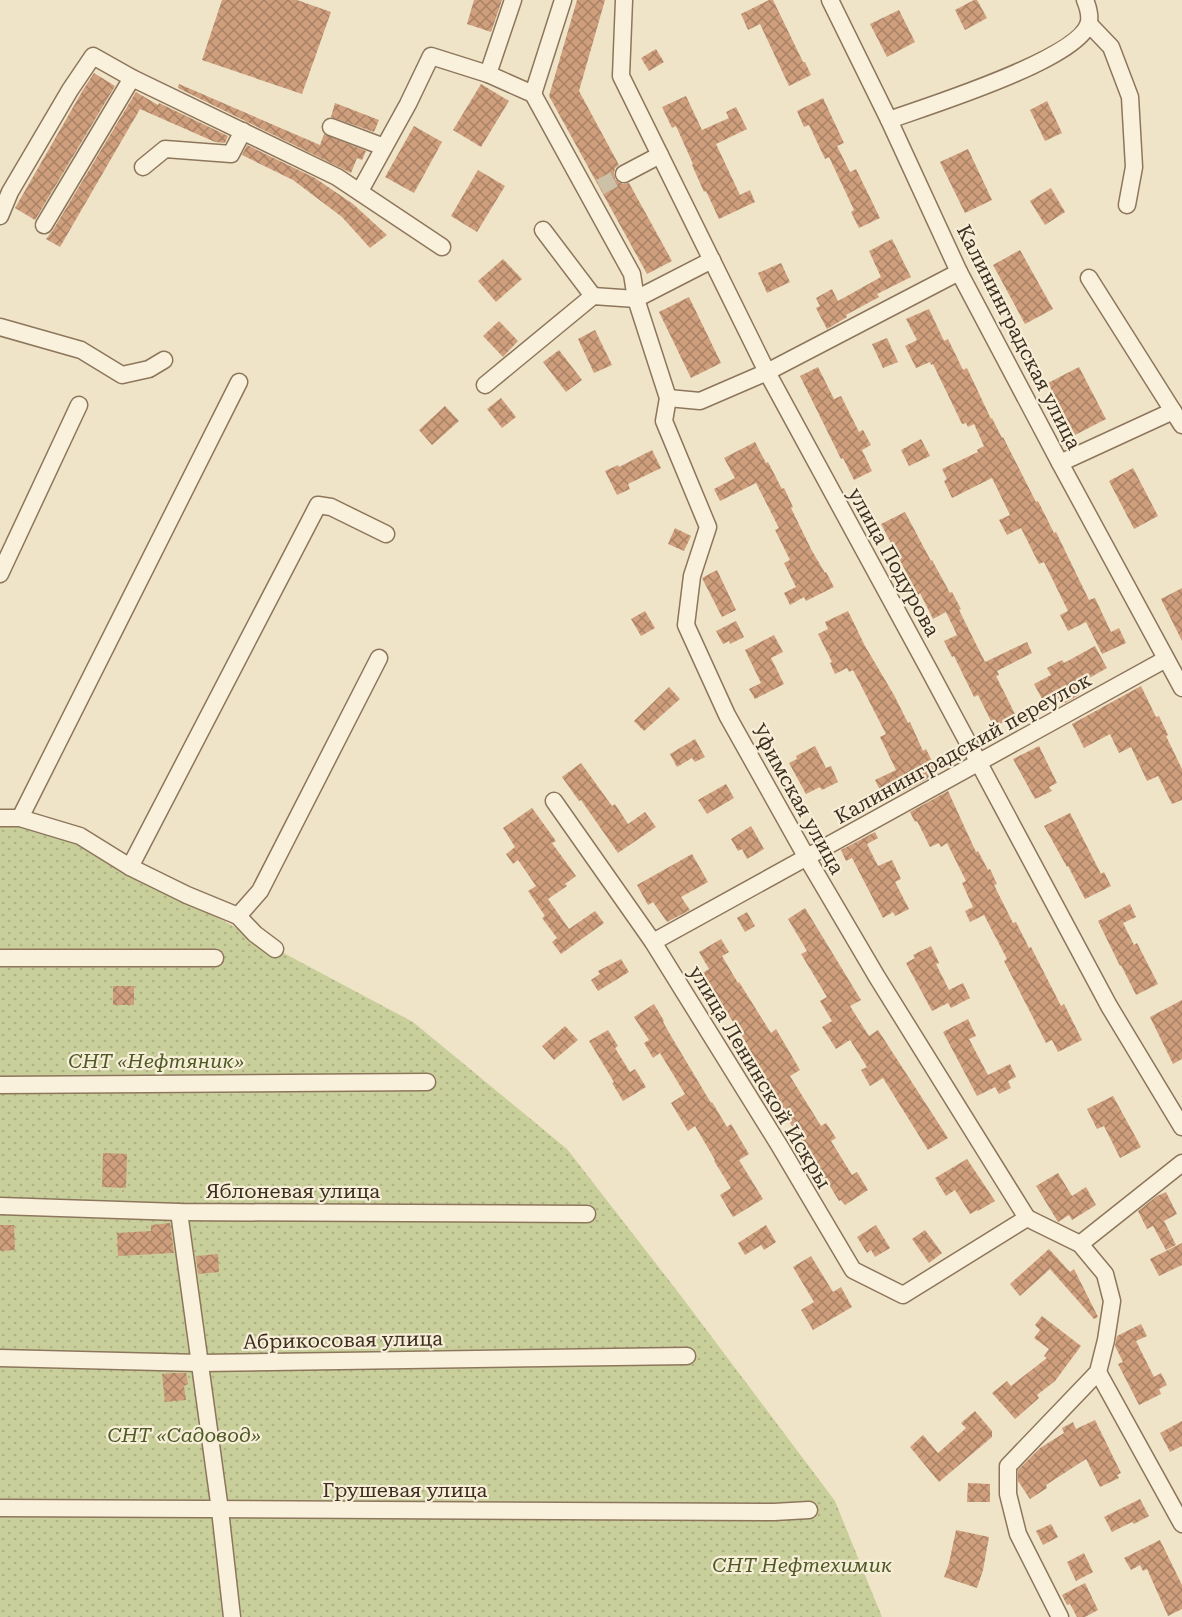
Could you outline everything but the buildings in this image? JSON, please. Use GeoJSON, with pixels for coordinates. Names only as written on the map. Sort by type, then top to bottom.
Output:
{"type":"FeatureCollection","features":[{"type":"Feature","properties":{"kind":"street"},"geometry":{"type":"LineString","coordinates":[[488,75],[513,0]]}},
{"type":"Feature","properties":{"kind":"street"},"geometry":{"type":"LineString","coordinates":[[360,192],[408,104],[431,56],[488,75],[533,94],[562,0]]}},
{"type":"Feature","properties":{"kind":"street","name":"улица Подурова"},"geometry":{"type":"LineString","coordinates":[[624,0],[621,76],[767,372],[1109,1006],[1182,1127]]}},
{"type":"Feature","properties":{"kind":"street","name":"Калининградская улица"},"geometry":{"type":"LineString","coordinates":[[830,0],[889,120],[959,272],[1182,688]]}},
{"type":"Feature","properties":{"kind":"street"},"geometry":{"type":"LineString","coordinates":[[889,120],[987,86],[1059,52],[1077,40],[1089,24],[1089,8],[1085,0]]}},
{"type":"Feature","properties":{"kind":"street"},"geometry":{"type":"LineString","coordinates":[[1089,24],[1111,47],[1130,97],[1134,167],[1127,204]]}},
{"type":"Feature","properties":{"kind":"street"},"geometry":{"type":"LineString","coordinates":[[0,216],[10,192],[70,90],[93,56],[132,78],[337,177],[442,247]]}},
{"type":"Feature","properties":{"kind":"street"},"geometry":{"type":"LineString","coordinates":[[44,225],[132,78]]}},
{"type":"Feature","properties":{"kind":"street","name":"Уфимская улица"},"geometry":{"type":"LineString","coordinates":[[533,94],[594,190],[632,274],[636,299],[668,398],[664,421],[708,527],[692,576],[686,625],[727,715],[807,858],[877,977],[1027,1218]]}},
{"type":"Feature","properties":{"kind":"street"},"geometry":{"type":"LineString","coordinates":[[331,127],[384,147]]}},
{"type":"Feature","properties":{"kind":"street"},"geometry":{"type":"LineString","coordinates":[[143,168],[165,149],[231,154],[243,131]]}},
{"type":"Feature","properties":{"kind":"street"},"geometry":{"type":"LineString","coordinates":[[624,174],[660,155]]}},
{"type":"Feature","properties":{"kind":"street"},"geometry":{"type":"LineString","coordinates":[[543,231],[593,296]]}},
{"type":"Feature","properties":{"kind":"street"},"geometry":{"type":"LineString","coordinates":[[485,385],[593,296],[636,299],[712,260]]}},
{"type":"Feature","properties":{"kind":"street"},"geometry":{"type":"LineString","coordinates":[[668,398],[700,401],[767,372],[959,272]]}},
{"type":"Feature","properties":{"kind":"street"},"geometry":{"type":"LineString","coordinates":[[1060,463],[1177,418],[1089,278]]}},
{"type":"Feature","properties":{"kind":"street"},"geometry":{"type":"LineString","coordinates":[[0,327],[81,351],[122,375],[149,369],[164,360]]}},
{"type":"Feature","properties":{"kind":"street"},"geometry":{"type":"LineString","coordinates":[[20,818],[239,382]]}},
{"type":"Feature","properties":{"kind":"street"},"geometry":{"type":"LineString","coordinates":[[0,574],[79,405]]}},
{"type":"Feature","properties":{"kind":"street"},"geometry":{"type":"LineString","coordinates":[[130,867],[318,505],[331,507],[386,534]]}},
{"type":"Feature","properties":{"kind":"street"},"geometry":{"type":"LineString","coordinates":[[238,916],[260,891],[379,658]]}},
{"type":"Feature","properties":{"kind":"street","name":"Калининградский переулок"},"geometry":{"type":"LineString","coordinates":[[654,942],[1166,659]]}},
{"type":"Feature","properties":{"kind":"street","name":"улица Ленинской Искры"},"geometry":{"type":"LineString","coordinates":[[554,801],[654,942],[853,1270],[903,1295],[1027,1218]]}},
{"type":"Feature","properties":{"kind":"street"},"geometry":{"type":"LineString","coordinates":[[0,818],[20,818],[80,836],[130,867],[187,895],[238,916],[275,950]]}},
{"type":"Feature","properties":{"kind":"street"},"geometry":{"type":"LineString","coordinates":[[0,958],[215,958]]}},
{"type":"Feature","properties":{"kind":"street"},"geometry":{"type":"LineString","coordinates":[[0,1085],[427,1083]]}},
{"type":"Feature","properties":{"kind":"street"},"geometry":{"type":"LineString","coordinates":[[1080,1244],[1182,1163]]}},
{"type":"Feature","properties":{"kind":"street","name":"Яблоневая улица"},"geometry":{"type":"LineString","coordinates":[[0,1206],[179,1212],[587,1214]]}},
{"type":"Feature","properties":{"kind":"street"},"geometry":{"type":"LineString","coordinates":[[179,1212],[220,1510],[232,1617]]}},
{"type":"Feature","properties":{"kind":"street"},"geometry":{"type":"LineString","coordinates":[[1027,1218],[1080,1244],[1105,1274],[1112,1301],[1098,1372],[1008,1466],[1008,1494],[1018,1534],[1060,1617]]}},
{"type":"Feature","properties":{"kind":"street","name":"Абрикосовая улица"},"geometry":{"type":"LineString","coordinates":[[0,1358],[200,1363],[687,1356]]}},
{"type":"Feature","properties":{"kind":"street"},"geometry":{"type":"LineString","coordinates":[[1098,1372],[1182,1524]]}},
{"type":"Feature","properties":{"kind":"street","name":"Грушевая улица"},"geometry":{"type":"LineString","coordinates":[[0,1508],[750,1512],[809,1510]]}},
{"type":"Feature","properties":{"kind":"green space"},"geometry":{"type":"Polygon","coordinates":[[[0,823],[34,826],[64,836],[413,1022],[567,1149],[835,1501],[882,1617],[0,1617],[0,823]]]}},
{"type":"Feature","properties":{"kind":"tunnel"},"geometry":{"type":"LineString","coordinates":[[600,187],[624,174]]}},
{"type":"Feature","properties":{"kind":"park label","name":"СНТ «Нефтяник»"},"geometry":{"type":"Point","coordinates":[156,1061]}},
{"type":"Feature","properties":{"kind":"park label","name":"СНТ «Садовод»"},"geometry":{"type":"Point","coordinates":[184,1435]}},
{"type":"Feature","properties":{"kind":"park label","name":"СНТ Нефтехимик"},"geometry":{"type":"Point","coordinates":[802,1565]}}]}
